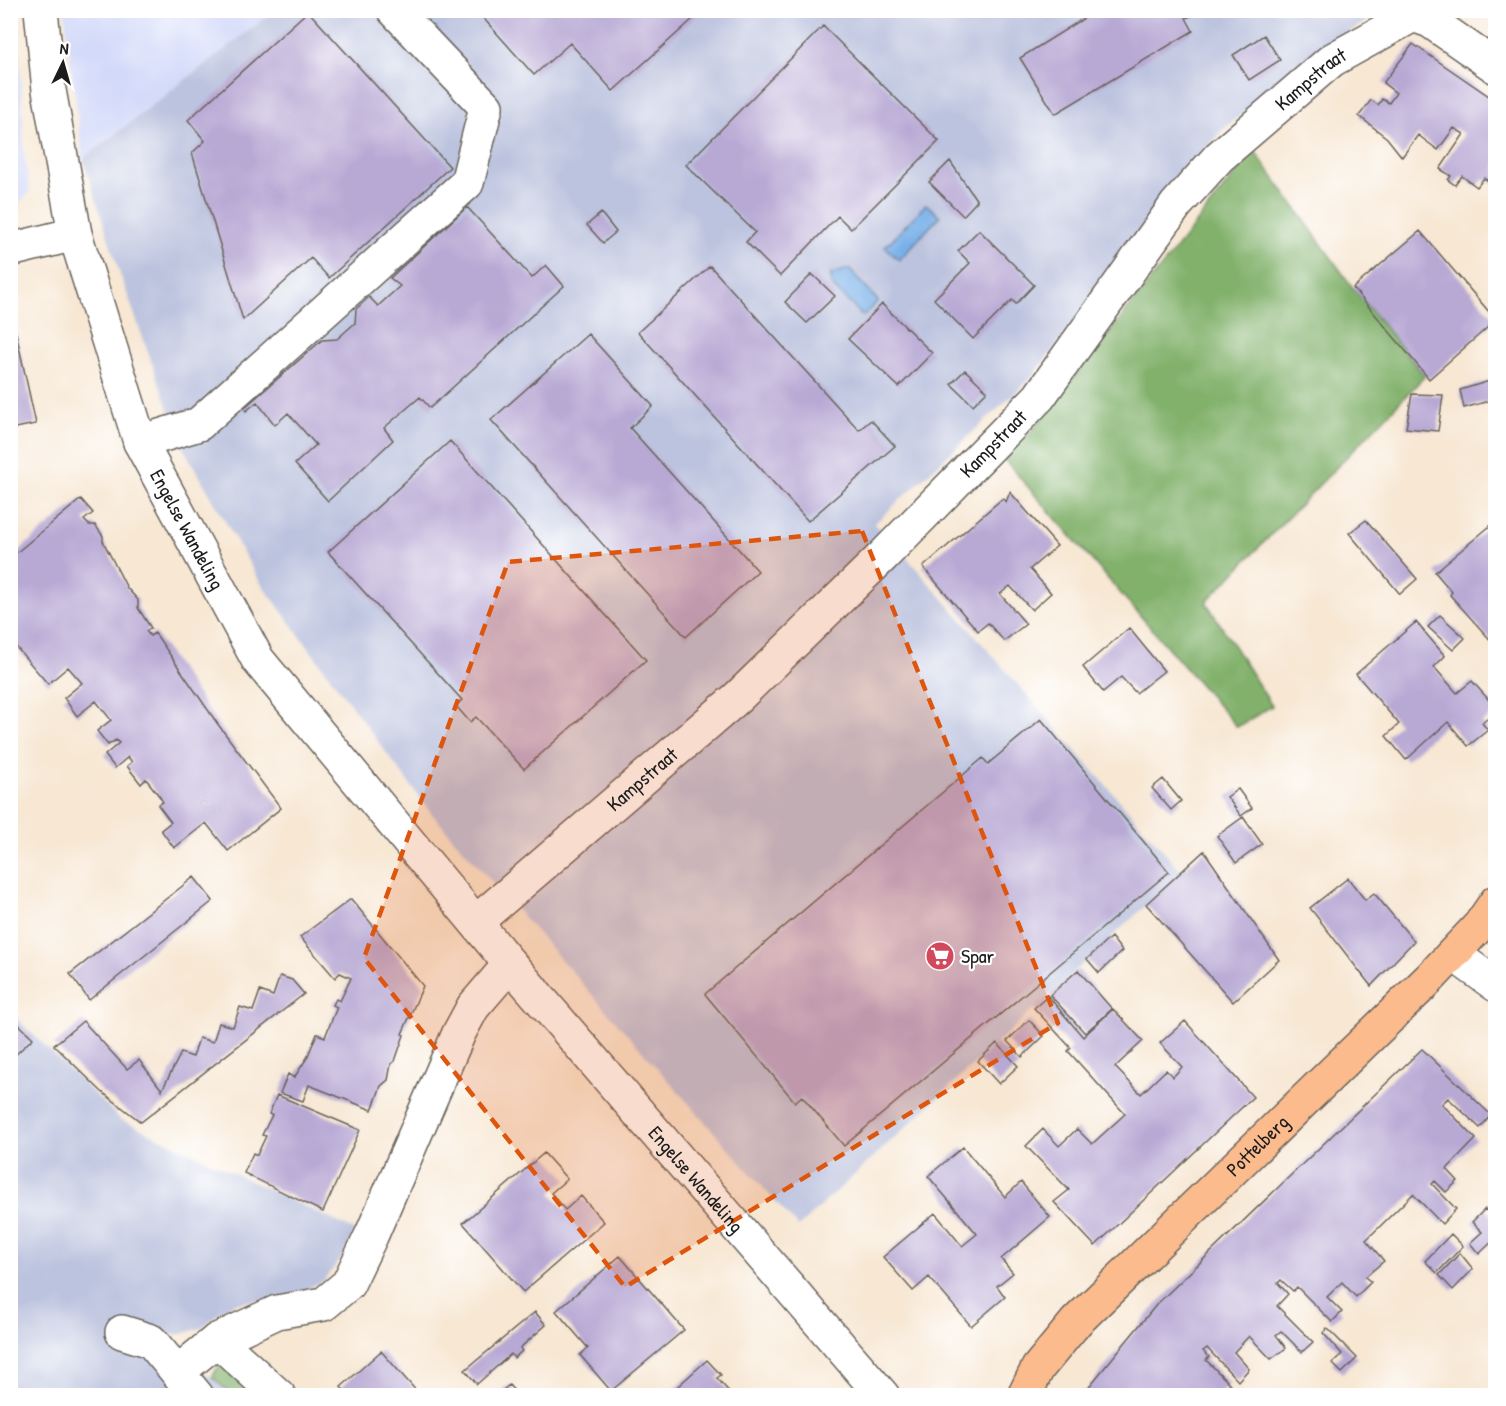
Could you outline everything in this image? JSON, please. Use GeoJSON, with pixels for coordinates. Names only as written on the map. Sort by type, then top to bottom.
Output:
{"type":"FeatureCollection","features":[{"type":"Feature","properties":{"kind":"main road","name":"Pottelberg"},"geometry":{"type":"LineString","coordinates":[[1024,1395],[1038,1368],[1076,1322],[1115,1281],[1453,954],[1480,925],[1496,902]]}},
{"type":"Feature","properties":{"kind":"street","name":"Engelse Wandeling"},"geometry":{"type":"LineString","coordinates":[[40,10],[49,90],[75,234],[140,442],[258,660],[510,964],[883,1395]]}},
{"type":"Feature","properties":{"kind":"street"},"geometry":{"type":"LineString","coordinates":[[140,442],[199,424],[467,183],[486,107],[394,10]]}},
{"type":"Feature","properties":{"kind":"street","name":"Kampstraat"},"geometry":{"type":"LineString","coordinates":[[476,922],[737,698],[892,546],[1039,397],[1176,205],[1219,158],[1332,60],[1413,15],[1430,21],[1496,67]]}},
{"type":"Feature","properties":{"kind":"street"},"geometry":{"type":"LineString","coordinates":[[10,250],[75,234]]}},
{"type":"Feature","properties":{"kind":"street"},"geometry":{"type":"LineString","coordinates":[[1453,954],[1496,985]]}},
{"type":"Feature","properties":{"kind":"street"},"geometry":{"type":"LineString","coordinates":[[123,1332],[151,1341],[188,1383],[217,1340],[277,1312],[324,1304],[348,1284],[459,1033],[473,1007],[510,964]]}},
{"type":"Feature","properties":{"kind":"street"},"geometry":{"type":"LineString","coordinates":[[217,1340],[279,1395]]}},
{"type":"Feature","properties":{"kind":"highlighted area"},"geometry":{"type":"Polygon","coordinates":[[[862,531],[1058,1023],[625,1287],[364,958],[508,562],[862,531]]]}},
{"type":"Feature","properties":{"kind":"shaded area"},"geometry":{"type":"Polygon","coordinates":[[[64,10],[274,11],[83,159],[64,10]]]}},
{"type":"Feature","properties":{"kind":"shaded area"},"geometry":{"type":"Polygon","coordinates":[[[10,11],[18,11],[24,156],[30,192],[18,204],[11,206],[10,11]]]}},
{"type":"Feature","properties":{"kind":"shaded area"},"geometry":{"type":"Polygon","coordinates":[[[274,11],[1383,11],[1313,54],[1220,132],[1031,378],[874,524],[901,551],[1182,872],[798,1227],[431,813],[260,582],[181,444],[120,274],[83,159],[274,11]]]}},
{"type":"Feature","properties":{"kind":"shaded area"},"geometry":{"type":"Polygon","coordinates":[[[10,1012],[120,1119],[356,1231],[340,1260],[323,1281],[294,1295],[235,1303],[221,1311],[201,1328],[182,1334],[159,1335],[232,1395],[11,1395],[10,1012]]]}},
{"type":"Feature","properties":{"kind":"green space"},"geometry":{"type":"Polygon","coordinates":[[[1254,150],[1353,288],[1425,376],[1206,602],[1272,706],[1237,727],[1002,457],[1029,434],[1254,150]]]}},
{"type":"Feature","properties":{"kind":"green space"},"geometry":{"type":"Polygon","coordinates":[[[219,1365],[257,1395],[232,1395],[212,1377],[219,1365]]]}},
{"type":"Feature","properties":{"kind":"water"},"geometry":{"type":"Polygon","coordinates":[[[926,204],[940,216],[899,260],[885,247],[926,204]]]}},
{"type":"Feature","properties":{"kind":"water"},"geometry":{"type":"Polygon","coordinates":[[[849,269],[878,301],[863,316],[831,285],[831,274],[849,269]]]}},
{"type":"Feature","properties":{"kind":"building"},"geometry":{"type":"Polygon","coordinates":[[[476,10],[703,10],[613,91],[570,43],[534,75],[476,10]]]}},
{"type":"Feature","properties":{"kind":"building"},"geometry":{"type":"Polygon","coordinates":[[[1097,10],[1197,10],[1196,14],[1186,18],[1193,31],[1055,114],[1020,58],[1097,10]]]}},
{"type":"Feature","properties":{"kind":"building"},"geometry":{"type":"Polygon","coordinates":[[[308,11],[450,167],[329,278],[311,258],[243,320],[192,153],[205,141],[188,120],[308,11]]]}},
{"type":"Feature","properties":{"kind":"building"},"geometry":{"type":"Polygon","coordinates":[[[823,26],[939,141],[851,229],[838,216],[780,276],[746,242],[755,232],[686,165],[823,26]]]}},
{"type":"Feature","properties":{"kind":"building"},"geometry":{"type":"Polygon","coordinates":[[[1264,35],[1280,60],[1249,80],[1233,55],[1264,35]]]}},
{"type":"Feature","properties":{"kind":"building"},"geometry":{"type":"Polygon","coordinates":[[[1413,44],[1496,101],[1496,185],[1484,178],[1477,187],[1462,176],[1455,185],[1448,180],[1451,176],[1440,169],[1464,134],[1454,128],[1438,150],[1418,135],[1402,157],[1387,138],[1359,116],[1371,100],[1378,105],[1382,99],[1389,103],[1396,93],[1383,83],[1413,44]]]}},
{"type":"Feature","properties":{"kind":"building"},"geometry":{"type":"Polygon","coordinates":[[[950,161],[977,201],[963,216],[929,182],[950,161]]]}},
{"type":"Feature","properties":{"kind":"building"},"geometry":{"type":"Polygon","coordinates":[[[467,207],[532,278],[546,265],[564,286],[430,408],[420,397],[384,428],[393,440],[328,501],[295,464],[316,445],[288,413],[275,425],[257,402],[246,411],[244,408],[322,340],[337,339],[355,323],[356,309],[369,297],[378,306],[400,286],[390,278],[467,207]]]}},
{"type":"Feature","properties":{"kind":"building"},"geometry":{"type":"Polygon","coordinates":[[[601,213],[616,232],[603,243],[587,225],[601,213]]]}},
{"type":"Feature","properties":{"kind":"building"},"geometry":{"type":"Polygon","coordinates":[[[979,230],[1034,285],[1016,304],[1012,300],[973,339],[934,299],[970,263],[958,251],[979,230]]]}},
{"type":"Feature","properties":{"kind":"building"},"geometry":{"type":"Polygon","coordinates":[[[1420,231],[1496,320],[1429,379],[1353,288],[1420,231]]]}},
{"type":"Feature","properties":{"kind":"building"},"geometry":{"type":"Polygon","coordinates":[[[710,266],[859,430],[871,420],[895,446],[808,521],[638,332],[710,266]]]}},
{"type":"Feature","properties":{"kind":"building"},"geometry":{"type":"Polygon","coordinates":[[[812,274],[835,296],[807,323],[785,302],[812,274]]]}},
{"type":"Feature","properties":{"kind":"building"},"geometry":{"type":"Polygon","coordinates":[[[882,304],[932,353],[899,387],[848,339],[882,304]]]}},
{"type":"Feature","properties":{"kind":"building"},"geometry":{"type":"Polygon","coordinates":[[[16,333],[36,424],[10,429],[10,335],[16,333]]]}},
{"type":"Feature","properties":{"kind":"building"},"geometry":{"type":"Polygon","coordinates":[[[588,334],[653,406],[630,428],[758,571],[686,637],[491,420],[588,334]]]}},
{"type":"Feature","properties":{"kind":"building"},"geometry":{"type":"Polygon","coordinates":[[[965,370],[987,391],[973,405],[951,384],[965,370]]]}},
{"type":"Feature","properties":{"kind":"building"},"geometry":{"type":"Polygon","coordinates":[[[1496,379],[1496,399],[1464,408],[1460,390],[1496,379]]]}},
{"type":"Feature","properties":{"kind":"building"},"geometry":{"type":"Polygon","coordinates":[[[1412,394],[1443,395],[1438,431],[1406,428],[1412,394]]]}},
{"type":"Feature","properties":{"kind":"building"},"geometry":{"type":"Polygon","coordinates":[[[450,441],[646,660],[524,769],[476,717],[470,722],[456,706],[462,700],[328,552],[450,441]]]}},
{"type":"Feature","properties":{"kind":"building"},"geometry":{"type":"Polygon","coordinates":[[[1010,492],[1057,546],[1030,569],[1051,593],[1032,610],[1010,586],[1000,594],[1026,624],[1004,641],[988,623],[978,631],[923,567],[1003,498],[1006,502],[1010,492]]]}},
{"type":"Feature","properties":{"kind":"building"},"geometry":{"type":"Polygon","coordinates":[[[81,499],[93,513],[84,520],[89,525],[95,525],[103,536],[103,541],[127,588],[138,600],[138,608],[151,628],[146,631],[150,636],[155,633],[217,723],[281,808],[228,851],[206,823],[174,848],[161,830],[171,822],[158,805],[163,802],[160,797],[146,779],[141,784],[127,766],[132,762],[128,757],[115,768],[105,755],[119,743],[116,740],[108,745],[97,731],[111,720],[96,701],[77,716],[64,698],[82,683],[68,667],[48,684],[10,640],[10,558],[81,499]]]}},
{"type":"Feature","properties":{"kind":"building"},"geometry":{"type":"Polygon","coordinates":[[[1366,520],[1417,579],[1400,594],[1349,533],[1366,520]]]}},
{"type":"Feature","properties":{"kind":"building"},"geometry":{"type":"Polygon","coordinates":[[[1496,521],[1496,642],[1494,644],[1450,595],[1452,592],[1435,572],[1496,521]]]}},
{"type":"Feature","properties":{"kind":"building"},"geometry":{"type":"Polygon","coordinates":[[[1440,615],[1465,638],[1453,650],[1428,627],[1440,615]]]}},
{"type":"Feature","properties":{"kind":"building"},"geometry":{"type":"Polygon","coordinates":[[[1416,622],[1445,656],[1434,667],[1457,693],[1472,681],[1496,708],[1496,712],[1482,723],[1488,730],[1468,746],[1448,722],[1406,760],[1386,736],[1399,724],[1356,674],[1416,622]]]}},
{"type":"Feature","properties":{"kind":"building"},"geometry":{"type":"Polygon","coordinates":[[[1129,628],[1164,671],[1136,693],[1121,677],[1103,692],[1083,667],[1129,628]]]}},
{"type":"Feature","properties":{"kind":"building","name":"Spar"},"geometry":{"type":"Polygon","coordinates":[[[1041,719],[1169,872],[844,1146],[802,1096],[795,1102],[705,994],[983,758],[988,764],[1041,719]]]}},
{"type":"Feature","properties":{"kind":"building"},"geometry":{"type":"Polygon","coordinates":[[[1163,779],[1181,801],[1171,810],[1152,788],[1163,779]]]}},
{"type":"Feature","properties":{"kind":"building"},"geometry":{"type":"Polygon","coordinates":[[[1238,789],[1252,808],[1241,816],[1227,797],[1238,789]]]}},
{"type":"Feature","properties":{"kind":"building"},"geometry":{"type":"Polygon","coordinates":[[[1243,817],[1262,844],[1236,863],[1217,836],[1243,817]]]}},
{"type":"Feature","properties":{"kind":"building"},"geometry":{"type":"Polygon","coordinates":[[[1204,851],[1279,960],[1233,1002],[1146,904],[1204,851]]]}},
{"type":"Feature","properties":{"kind":"building"},"geometry":{"type":"Polygon","coordinates":[[[194,877],[213,901],[89,1000],[70,974],[194,877]]]}},
{"type":"Feature","properties":{"kind":"building"},"geometry":{"type":"Polygon","coordinates":[[[1348,878],[1365,900],[1374,893],[1414,941],[1371,986],[1310,908],[1348,878]]]}},
{"type":"Feature","properties":{"kind":"building"},"geometry":{"type":"Polygon","coordinates":[[[351,899],[423,986],[402,1034],[404,1035],[395,1061],[391,1064],[388,1080],[381,1086],[372,1110],[309,1085],[303,1101],[280,1093],[288,1074],[294,1078],[307,1058],[317,1034],[325,1037],[337,1007],[333,1005],[336,999],[340,1001],[351,978],[340,973],[335,978],[300,937],[351,899]]]}},
{"type":"Feature","properties":{"kind":"building"},"geometry":{"type":"Polygon","coordinates":[[[1111,937],[1122,951],[1099,973],[1087,959],[1111,937]]]}},
{"type":"Feature","properties":{"kind":"building"},"geometry":{"type":"Polygon","coordinates":[[[1078,970],[1112,1009],[1085,1033],[1050,995],[1078,970]]]}},
{"type":"Feature","properties":{"kind":"building"},"geometry":{"type":"Polygon","coordinates":[[[280,976],[292,980],[304,994],[141,1122],[101,1091],[54,1045],[83,1021],[127,1069],[139,1060],[162,1090],[181,1053],[193,1057],[199,1038],[213,1042],[219,1023],[233,1027],[240,1007],[253,1011],[260,991],[273,996],[280,976]]]}},
{"type":"Feature","properties":{"kind":"building"},"geometry":{"type":"Polygon","coordinates":[[[1048,996],[1083,1037],[1113,1009],[1143,1041],[1115,1067],[1141,1094],[1166,1070],[1173,1077],[1182,1067],[1160,1043],[1185,1021],[1253,1097],[1095,1246],[1054,1202],[1069,1190],[1026,1146],[1043,1129],[1059,1146],[1077,1129],[1092,1144],[1125,1114],[1068,1051],[1071,1048],[1034,1008],[1048,996]]]}},
{"type":"Feature","properties":{"kind":"building"},"geometry":{"type":"Polygon","coordinates":[[[10,1016],[33,1038],[10,1060],[10,1016]]]}},
{"type":"Feature","properties":{"kind":"building"},"geometry":{"type":"Polygon","coordinates":[[[1029,1020],[1044,1036],[1022,1057],[1007,1041],[1029,1020]]]}},
{"type":"Feature","properties":{"kind":"building"},"geometry":{"type":"Polygon","coordinates":[[[997,1043],[1018,1066],[999,1084],[978,1061],[997,1043]]]}},
{"type":"Feature","properties":{"kind":"building"},"geometry":{"type":"Polygon","coordinates":[[[1422,1049],[1491,1115],[1480,1128],[1448,1098],[1442,1104],[1476,1139],[1447,1169],[1458,1181],[1446,1192],[1435,1181],[1432,1184],[1456,1209],[1442,1224],[1413,1194],[1366,1240],[1384,1261],[1365,1277],[1371,1282],[1356,1297],[1342,1282],[1327,1297],[1342,1312],[1332,1322],[1297,1287],[1293,1291],[1281,1280],[1278,1283],[1288,1294],[1277,1306],[1313,1342],[1302,1352],[1281,1331],[1276,1335],[1286,1348],[1271,1359],[1249,1336],[1234,1352],[1249,1369],[1238,1381],[1207,1348],[1203,1351],[1209,1357],[1206,1360],[1230,1384],[1218,1395],[1082,1395],[1157,1304],[1422,1049]]]}},
{"type":"Feature","properties":{"kind":"building"},"geometry":{"type":"Polygon","coordinates":[[[277,1095],[360,1130],[323,1212],[244,1173],[253,1153],[257,1155],[266,1136],[262,1135],[272,1115],[269,1114],[277,1095]]]}},
{"type":"Feature","properties":{"kind":"building"},"geometry":{"type":"Polygon","coordinates":[[[963,1147],[1005,1197],[1021,1182],[1050,1217],[1001,1259],[1013,1273],[997,1286],[1005,1297],[971,1326],[929,1277],[913,1291],[883,1257],[935,1213],[962,1246],[977,1234],[928,1176],[963,1147]]]}},
{"type":"Feature","properties":{"kind":"building"},"geometry":{"type":"Polygon","coordinates":[[[544,1153],[567,1179],[551,1193],[565,1210],[581,1196],[604,1222],[523,1292],[463,1223],[544,1153]]]}},
{"type":"Feature","properties":{"kind":"building"},"geometry":{"type":"Polygon","coordinates":[[[1485,1209],[1495,1219],[1491,1222],[1496,1228],[1496,1238],[1479,1254],[1470,1243],[1482,1232],[1472,1222],[1485,1209]]]}},
{"type":"Feature","properties":{"kind":"building"},"geometry":{"type":"Polygon","coordinates":[[[1451,1234],[1463,1246],[1437,1273],[1425,1261],[1451,1234]]]}},
{"type":"Feature","properties":{"kind":"building"},"geometry":{"type":"Polygon","coordinates":[[[1460,1253],[1473,1269],[1453,1290],[1439,1275],[1460,1253]]]}},
{"type":"Feature","properties":{"kind":"building"},"geometry":{"type":"Polygon","coordinates":[[[620,1256],[684,1330],[611,1391],[580,1355],[588,1348],[556,1311],[620,1256]]]}},
{"type":"Feature","properties":{"kind":"building"},"geometry":{"type":"Polygon","coordinates":[[[535,1312],[546,1325],[520,1348],[522,1351],[514,1358],[511,1354],[477,1384],[465,1370],[535,1312]]]}},
{"type":"Feature","properties":{"kind":"building"},"geometry":{"type":"Polygon","coordinates":[[[1327,1328],[1357,1358],[1342,1373],[1332,1363],[1342,1354],[1323,1333],[1327,1328]]]}},
{"type":"Feature","properties":{"kind":"building"},"geometry":{"type":"Polygon","coordinates":[[[381,1351],[420,1395],[348,1395],[341,1387],[381,1351]]]}},
{"type":"Feature","properties":{"kind":"building"},"geometry":{"type":"Polygon","coordinates":[[[707,1360],[721,1375],[717,1378],[732,1395],[668,1395],[707,1360]]]}},
{"type":"Feature","properties":{"kind":"building"},"geometry":{"type":"Polygon","coordinates":[[[509,1385],[518,1395],[497,1395],[509,1385]]]}},
{"type":"Feature","properties":{"kind":"building"},"geometry":{"type":"Polygon","coordinates":[[[1496,1385],[1496,1395],[1483,1395],[1496,1385]]]}},
{"type":"Feature","properties":{"kind":"place","name":"Spar"},"geometry":{"type":"Point","coordinates":[940,956]}}]}
